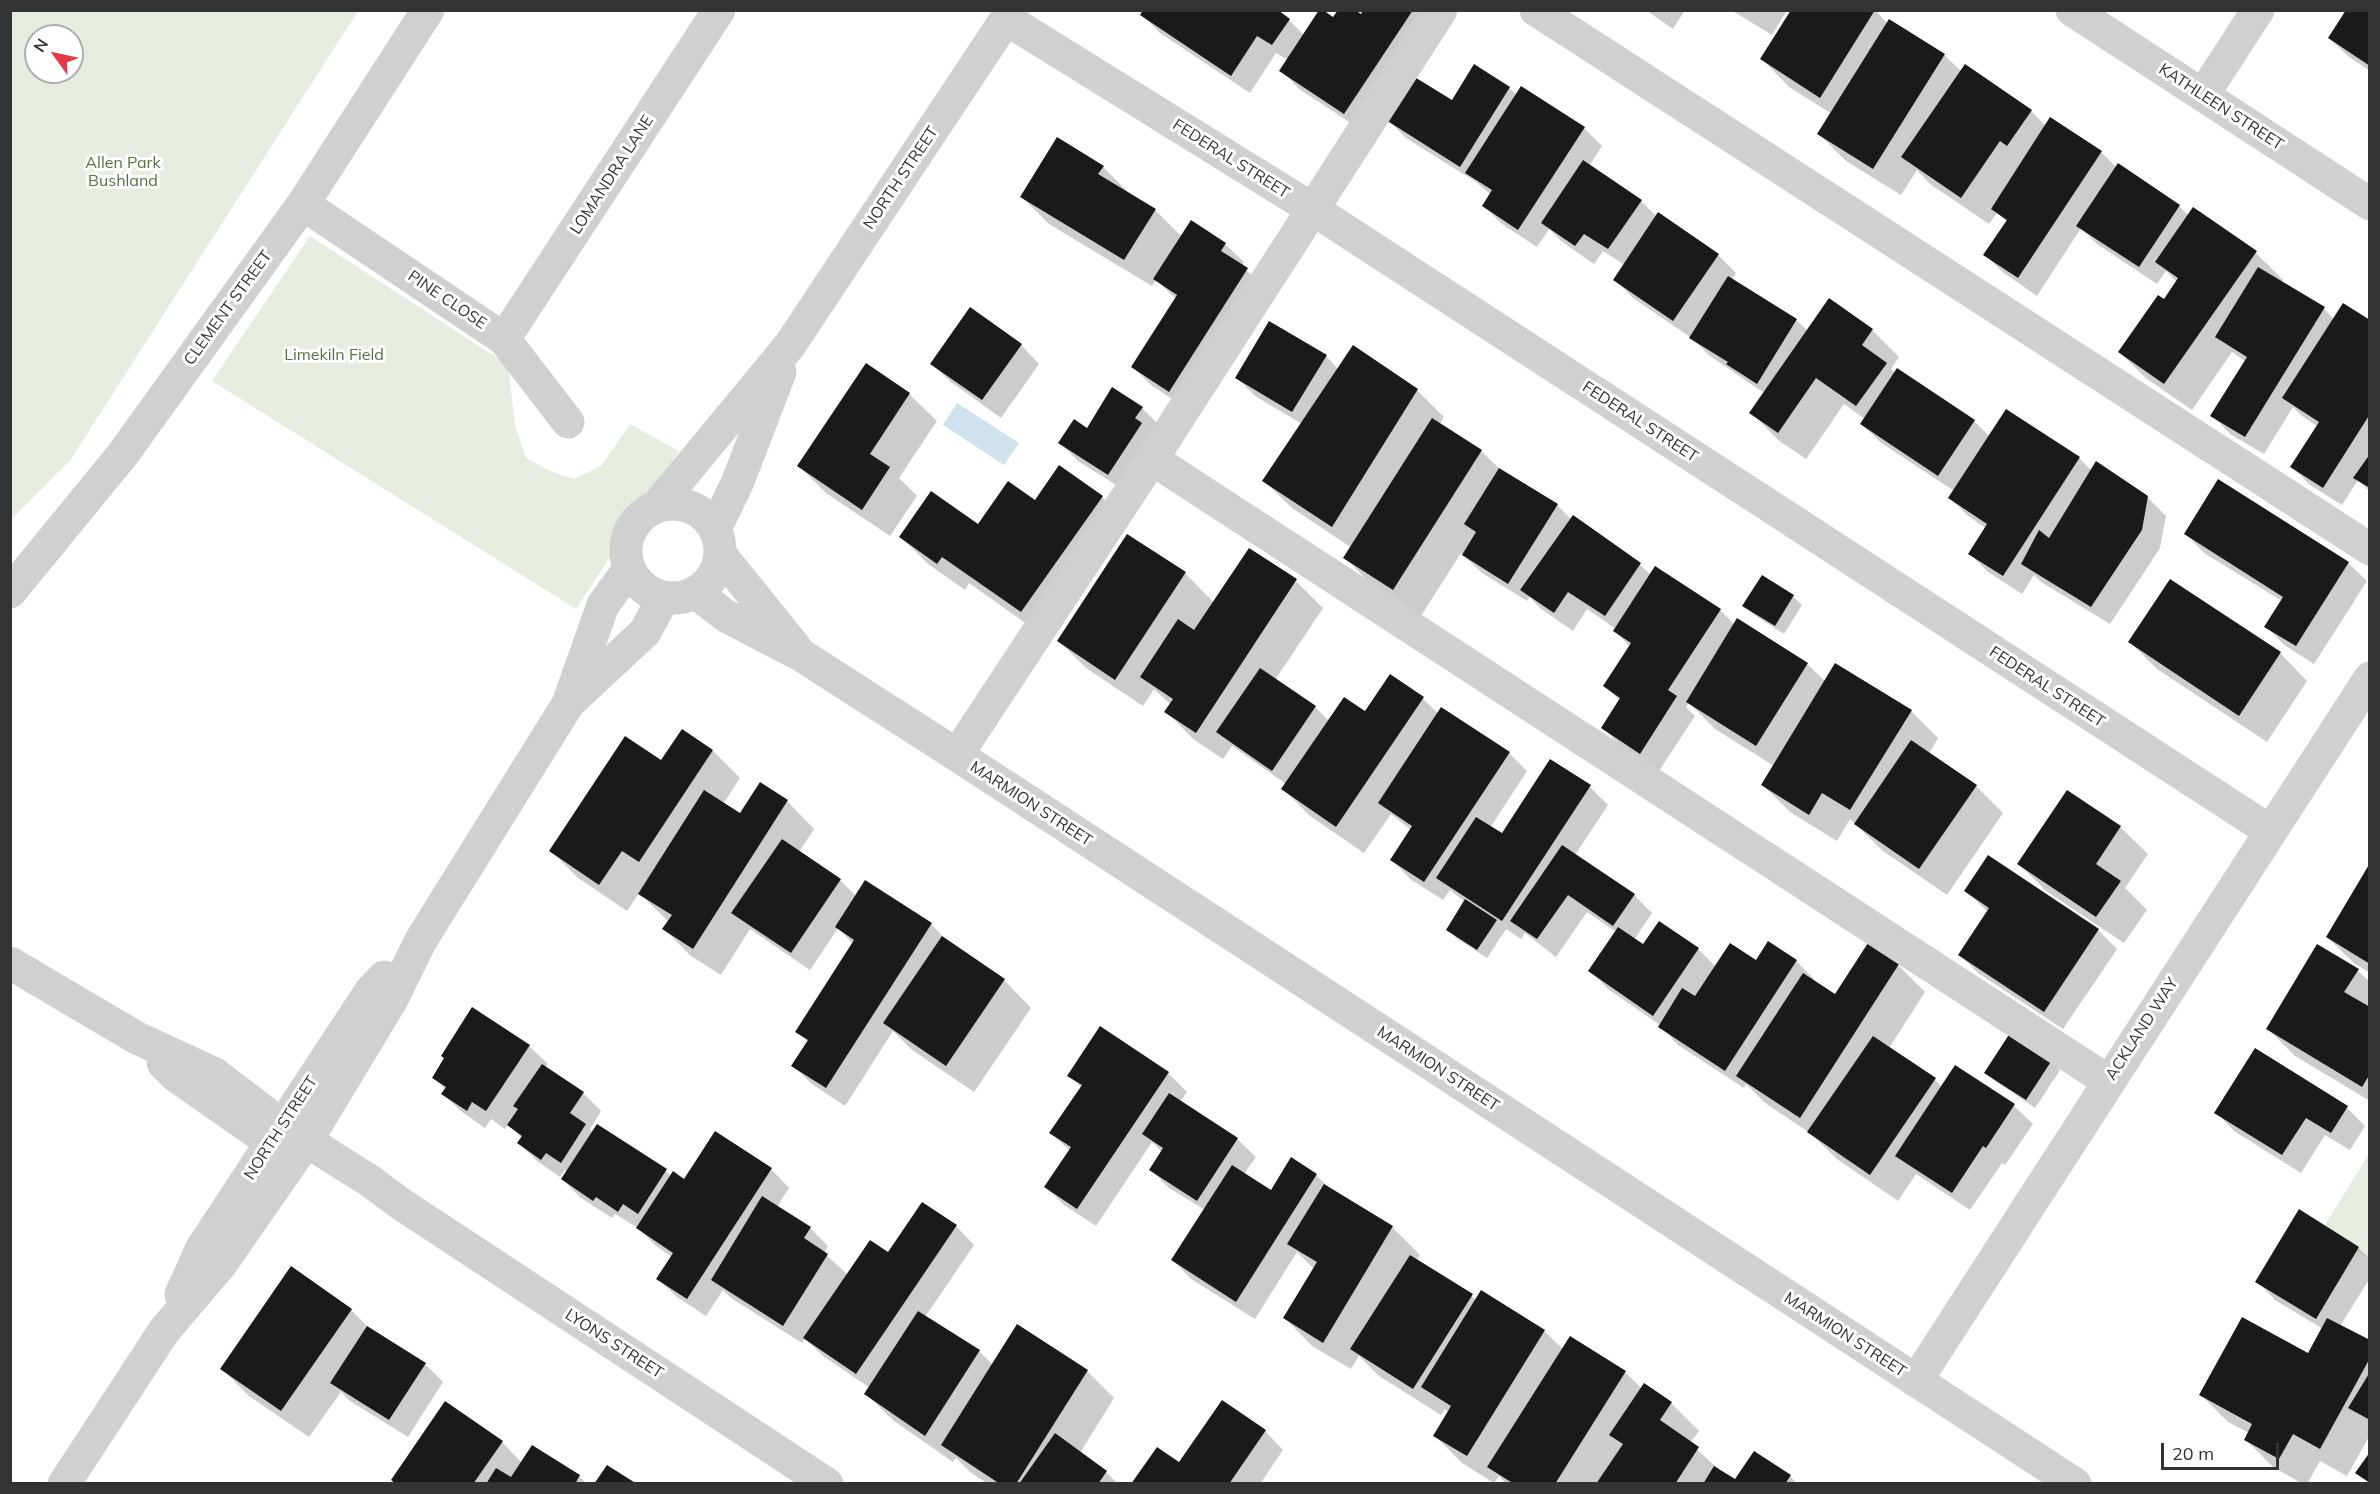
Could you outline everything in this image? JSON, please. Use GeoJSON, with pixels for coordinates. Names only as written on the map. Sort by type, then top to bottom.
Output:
{"type":"FeatureCollection","features":[{"type":"Feature","properties":{"kind":"street","name":"CLEMENT STREET"},"geometry":{"type":"LineString","coordinates":[[10,592],[123,454],[303,204],[428,10]]}},
{"type":"Feature","properties":{"kind":"street","name":"LOMANDRA LANE"},"geometry":{"type":"LineString","coordinates":[[504,339],[719,10]]}},
{"type":"Feature","properties":{"kind":"street"},"geometry":{"type":"LineString","coordinates":[[957,755],[1314,210],[1441,10]]}},
{"type":"Feature","properties":{"kind":"street"},"geometry":{"type":"LineString","coordinates":[[1536,10],[2370,549]]}},
{"type":"Feature","properties":{"kind":"street","name":"KATHLEEN STREET"},"geometry":{"type":"LineString","coordinates":[[2072,10],[2370,204]]}},
{"type":"Feature","properties":{"kind":"street"},"geometry":{"type":"LineString","coordinates":[[2203,95],[2258,10]]}},
{"type":"Feature","properties":{"kind":"street","name":"FEDERAL STREET"},"geometry":{"type":"LineString","coordinates":[[1009,15],[1314,210],[2270,831]]}},
{"type":"Feature","properties":{"kind":"street","name":"NORTH STREET"},"geometry":{"type":"LineString","coordinates":[[657,506],[790,345],[1009,15]]}},
{"type":"Feature","properties":{"kind":"street","name":"PINE CLOSE"},"geometry":{"type":"LineString","coordinates":[[303,204],[504,339],[568,422]]}},
{"type":"Feature","properties":{"kind":"street","name":"NORTH STREET"},"geometry":{"type":"LineString","coordinates":[[717,541],[790,345]]}},
{"type":"Feature","properties":{"kind":"street"},"geometry":{"type":"LineString","coordinates":[[1152,459],[2108,1081]]}},
{"type":"Feature","properties":{"kind":"street"},"geometry":{"type":"LineString","coordinates":[[671,503],[696,510],[707,518],[717,541],[716,569],[708,582],[680,595],[650,592],[637,583],[629,569],[625,554],[627,539],[634,525],[644,513],[657,506],[671,503]]}},
{"type":"Feature","properties":{"kind":"street","name":"MARMION STREET"},"geometry":{"type":"LineString","coordinates":[[717,541],[801,655]]}},
{"type":"Feature","properties":{"kind":"street","name":"NORTH STREET"},"geometry":{"type":"LineString","coordinates":[[64,1484],[164,1331],[202,1248],[289,1142],[370,992],[421,939],[568,704],[603,605],[629,569]]}},
{"type":"Feature","properties":{"kind":"street","name":"NORTH STREET"},"geometry":{"type":"LineString","coordinates":[[568,704],[645,632],[680,595]]}},
{"type":"Feature","properties":{"kind":"street","name":"MARMION STREET"},"geometry":{"type":"LineString","coordinates":[[680,595],[801,655],[2075,1484]]}},
{"type":"Feature","properties":{"kind":"street","name":"ACKLAND WAY"},"geometry":{"type":"LineString","coordinates":[[1916,1381],[2370,678]]}},
{"type":"Feature","properties":{"kind":"street","name":"LYONS STREET"},"geometry":{"type":"LineString","coordinates":[[10,963],[137,1038],[215,1074],[289,1142],[402,1204],[827,1484]]}},
{"type":"Feature","properties":{"kind":"green space","name":"Allen Park Bushland"},"geometry":{"type":"Polygon","coordinates":[[[11,10],[358,11],[71,459],[11,520],[11,10]]]}},
{"type":"Feature","properties":{"kind":"green space","name":"Limekiln Field"},"geometry":{"type":"Polygon","coordinates":[[[310,236],[508,365],[515,426],[526,458],[550,471],[574,479],[601,466],[630,424],[679,451],[576,609],[212,381],[310,236]]]}},
{"type":"Feature","properties":{"kind":"green space"},"geometry":{"type":"Polygon","coordinates":[[[2369,1154],[2369,1259],[2323,1228],[2369,1154]]]}},
{"type":"Feature","properties":{"kind":"water"},"geometry":{"type":"Polygon","coordinates":[[[957,403],[1019,443],[1004,465],[943,425],[957,403]]]}},
{"type":"Feature","properties":{"kind":"building"},"geometry":{"type":"Polygon","coordinates":[[[1143,10],[1278,10],[1290,19],[1272,45],[1257,36],[1231,76],[1140,15],[1143,10]]]}},
{"type":"Feature","properties":{"kind":"building"},"geometry":{"type":"Polygon","coordinates":[[[1319,10],[1333,17],[1338,10],[1355,10],[1361,14],[1363,10],[1413,10],[1344,114],[1279,71],[1319,10]]]}},
{"type":"Feature","properties":{"kind":"building"},"geometry":{"type":"Polygon","coordinates":[[[1791,10],[1875,10],[1820,98],[1760,59],[1791,10]]]}},
{"type":"Feature","properties":{"kind":"building"},"geometry":{"type":"Polygon","coordinates":[[[2346,10],[2370,10],[2370,66],[2328,38],[2346,10]]]}},
{"type":"Feature","properties":{"kind":"building"},"geometry":{"type":"Polygon","coordinates":[[[1889,19],[1945,54],[1873,169],[1817,134],[1889,19]]]}},
{"type":"Feature","properties":{"kind":"building"},"geometry":{"type":"Polygon","coordinates":[[[1474,64],[1510,87],[1460,167],[1386,120],[1413,76],[1452,100],[1474,64]]]}},
{"type":"Feature","properties":{"kind":"building"},"geometry":{"type":"Polygon","coordinates":[[[1965,64],[2032,110],[2007,146],[2000,141],[1961,198],[1901,157],[1965,64]]]}},
{"type":"Feature","properties":{"kind":"building"},"geometry":{"type":"Polygon","coordinates":[[[1521,86],[1585,127],[1518,230],[1482,206],[1492,190],[1465,173],[1521,86]]]}},
{"type":"Feature","properties":{"kind":"building"},"geometry":{"type":"Polygon","coordinates":[[[2050,117],[2102,151],[2018,278],[1983,255],[2007,220],[1991,209],[2050,117]]]}},
{"type":"Feature","properties":{"kind":"building"},"geometry":{"type":"Polygon","coordinates":[[[1057,137],[1104,166],[1098,174],[1156,209],[1124,260],[1020,197],[1057,137]]]}},
{"type":"Feature","properties":{"kind":"building"},"geometry":{"type":"Polygon","coordinates":[[[1583,160],[1642,200],[1608,249],[1584,234],[1575,246],[1541,223],[1583,160]]]}},
{"type":"Feature","properties":{"kind":"building"},"geometry":{"type":"Polygon","coordinates":[[[2118,163],[2180,205],[2139,267],[2076,226],[2118,163]]]}},
{"type":"Feature","properties":{"kind":"building"},"geometry":{"type":"Polygon","coordinates":[[[2193,207],[2257,251],[2164,384],[2118,352],[2158,295],[2164,299],[2178,278],[2155,262],[2193,207]]]}},
{"type":"Feature","properties":{"kind":"building"},"geometry":{"type":"Polygon","coordinates":[[[1658,212],[1719,254],[1673,321],[1613,280],[1658,212]]]}},
{"type":"Feature","properties":{"kind":"building"},"geometry":{"type":"Polygon","coordinates":[[[1191,220],[1226,243],[1221,251],[1248,268],[1169,392],[1131,367],[1177,295],[1153,279],[1191,220]]]}},
{"type":"Feature","properties":{"kind":"building"},"geometry":{"type":"Polygon","coordinates":[[[2258,267],[2325,307],[2245,437],[2210,416],[2247,357],[2215,337],[2258,267]]]}},
{"type":"Feature","properties":{"kind":"building"},"geometry":{"type":"Polygon","coordinates":[[[1728,276],[1797,319],[1757,384],[1726,364],[1728,362],[1689,338],[1728,276]]]}},
{"type":"Feature","properties":{"kind":"building"},"geometry":{"type":"Polygon","coordinates":[[[1829,298],[1873,329],[1862,345],[1887,363],[1856,406],[1816,378],[1778,433],[1749,413],[1829,298]]]}},
{"type":"Feature","properties":{"kind":"building"},"geometry":{"type":"Polygon","coordinates":[[[2343,303],[2370,320],[2370,414],[2323,488],[2290,467],[2319,422],[2282,398],[2343,303]]]}},
{"type":"Feature","properties":{"kind":"building"},"geometry":{"type":"Polygon","coordinates":[[[970,307],[1022,344],[982,400],[930,364],[970,307]]]}},
{"type":"Feature","properties":{"kind":"building"},"geometry":{"type":"Polygon","coordinates":[[[1269,321],[1327,355],[1292,412],[1235,378],[1269,321]]]}},
{"type":"Feature","properties":{"kind":"building"},"geometry":{"type":"Polygon","coordinates":[[[1353,345],[1418,389],[1332,527],[1262,481],[1353,345]]]}},
{"type":"Feature","properties":{"kind":"building"},"geometry":{"type":"Polygon","coordinates":[[[866,363],[910,393],[870,454],[890,467],[862,510],[797,466],[866,363]]]}},
{"type":"Feature","properties":{"kind":"building"},"geometry":{"type":"Polygon","coordinates":[[[1897,368],[1975,420],[1938,476],[1860,424],[1897,368]]]}},
{"type":"Feature","properties":{"kind":"building"},"geometry":{"type":"Polygon","coordinates":[[[1112,387],[1143,407],[1135,418],[1142,423],[1108,475],[1058,443],[1074,419],[1087,428],[1112,387]]]}},
{"type":"Feature","properties":{"kind":"building"},"geometry":{"type":"Polygon","coordinates":[[[2006,409],[2080,457],[2003,576],[1968,554],[1987,524],[1948,498],[2006,409]]]}},
{"type":"Feature","properties":{"kind":"building"},"geometry":{"type":"Polygon","coordinates":[[[1432,418],[1482,450],[1393,590],[1343,558],[1432,418]]]}},
{"type":"Feature","properties":{"kind":"building"},"geometry":{"type":"Polygon","coordinates":[[[2370,454],[2370,488],[2353,478],[2370,454]]]}},
{"type":"Feature","properties":{"kind":"building"},"geometry":{"type":"Polygon","coordinates":[[[2096,461],[2148,496],[2142,530],[2091,607],[2021,564],[2039,530],[2049,538],[2096,461]]]}},
{"type":"Feature","properties":{"kind":"building"},"geometry":{"type":"Polygon","coordinates":[[[1059,465],[1103,496],[1021,612],[942,557],[937,564],[899,537],[931,491],[978,524],[1008,481],[1035,500],[1059,465]]]}},
{"type":"Feature","properties":{"kind":"building"},"geometry":{"type":"Polygon","coordinates":[[[1499,468],[1558,504],[1508,584],[1462,555],[1476,532],[1464,524],[1499,468]]]}},
{"type":"Feature","properties":{"kind":"building"},"geometry":{"type":"Polygon","coordinates":[[[2218,479],[2349,562],[2296,646],[2264,627],[2283,597],[2184,534],[2218,479]]]}},
{"type":"Feature","properties":{"kind":"building"},"geometry":{"type":"Polygon","coordinates":[[[1573,515],[1641,563],[1605,616],[1568,592],[1554,613],[1520,590],[1573,515]]]}},
{"type":"Feature","properties":{"kind":"building"},"geometry":{"type":"Polygon","coordinates":[[[1127,534],[1186,572],[1115,680],[1057,641],[1127,534]]]}},
{"type":"Feature","properties":{"kind":"building"},"geometry":{"type":"Polygon","coordinates":[[[1249,548],[1297,579],[1196,733],[1164,712],[1173,699],[1140,677],[1178,619],[1194,630],[1249,548]]]}},
{"type":"Feature","properties":{"kind":"building"},"geometry":{"type":"Polygon","coordinates":[[[1655,566],[1721,609],[1668,690],[1677,696],[1640,754],[1601,728],[1620,698],[1603,686],[1631,643],[1613,631],[1655,566]]]}},
{"type":"Feature","properties":{"kind":"building"},"geometry":{"type":"Polygon","coordinates":[[[1762,575],[1794,595],[1775,626],[1742,606],[1762,575]]]}},
{"type":"Feature","properties":{"kind":"building"},"geometry":{"type":"Polygon","coordinates":[[[2170,579],[2281,652],[2239,716],[2128,642],[2170,579]]]}},
{"type":"Feature","properties":{"kind":"building"},"geometry":{"type":"Polygon","coordinates":[[[1737,618],[1808,663],[1756,746],[1686,702],[1737,618]]]}},
{"type":"Feature","properties":{"kind":"building"},"geometry":{"type":"Polygon","coordinates":[[[1835,663],[1912,710],[1850,810],[1822,793],[1809,815],[1761,785],[1835,663]]]}},
{"type":"Feature","properties":{"kind":"building"},"geometry":{"type":"Polygon","coordinates":[[[1260,668],[1316,706],[1272,771],[1216,732],[1260,668]]]}},
{"type":"Feature","properties":{"kind":"building"},"geometry":{"type":"Polygon","coordinates":[[[1390,674],[1424,697],[1336,827],[1281,789],[1344,697],[1365,711],[1390,674]]]}},
{"type":"Feature","properties":{"kind":"building"},"geometry":{"type":"Polygon","coordinates":[[[1441,707],[1510,752],[1424,882],[1390,860],[1412,826],[1378,803],[1441,707]]]}},
{"type":"Feature","properties":{"kind":"building"},"geometry":{"type":"Polygon","coordinates":[[[682,729],[713,750],[639,862],[622,851],[599,885],[549,851],[625,736],[661,760],[682,729]]]}},
{"type":"Feature","properties":{"kind":"building"},"geometry":{"type":"Polygon","coordinates":[[[1911,740],[1977,785],[1919,869],[1854,824],[1911,740]]]}},
{"type":"Feature","properties":{"kind":"building"},"geometry":{"type":"Polygon","coordinates":[[[1550,759],[1591,785],[1502,921],[1436,878],[1476,817],[1502,833],[1550,759]]]}},
{"type":"Feature","properties":{"kind":"building"},"geometry":{"type":"Polygon","coordinates":[[[760,782],[788,800],[693,949],[662,929],[672,915],[638,894],[704,790],[740,813],[760,782]]]}},
{"type":"Feature","properties":{"kind":"building"},"geometry":{"type":"Polygon","coordinates":[[[2067,790],[2121,826],[2096,864],[2121,881],[2096,917],[2017,864],[2067,790]]]}},
{"type":"Feature","properties":{"kind":"building"},"geometry":{"type":"Polygon","coordinates":[[[782,839],[841,879],[791,953],[731,913],[782,839]]]}},
{"type":"Feature","properties":{"kind":"building"},"geometry":{"type":"Polygon","coordinates":[[[1562,845],[1635,894],[1613,926],[1568,895],[1537,939],[1510,921],[1562,845]]]}},
{"type":"Feature","properties":{"kind":"building"},"geometry":{"type":"Polygon","coordinates":[[[1988,855],[2099,929],[2044,1012],[1958,955],[1989,908],[1964,891],[1988,855]]]}},
{"type":"Feature","properties":{"kind":"building"},"geometry":{"type":"Polygon","coordinates":[[[2370,863],[2370,964],[2326,937],[2370,863]]]}},
{"type":"Feature","properties":{"kind":"building"},"geometry":{"type":"Polygon","coordinates":[[[865,880],[932,923],[826,1088],[791,1066],[808,1040],[795,1032],[854,940],[835,927],[865,880]]]}},
{"type":"Feature","properties":{"kind":"building"},"geometry":{"type":"Polygon","coordinates":[[[1465,899],[1497,920],[1477,950],[1446,930],[1465,899]]]}},
{"type":"Feature","properties":{"kind":"building"},"geometry":{"type":"Polygon","coordinates":[[[1659,921],[1699,948],[1653,1016],[1588,971],[1618,927],[1643,944],[1659,921]]]}},
{"type":"Feature","properties":{"kind":"building"},"geometry":{"type":"Polygon","coordinates":[[[942,936],[1005,979],[946,1066],[883,1023],[942,936]]]}},
{"type":"Feature","properties":{"kind":"building"},"geometry":{"type":"Polygon","coordinates":[[[1768,941],[1797,960],[1725,1071],[1658,1027],[1682,988],[1695,996],[1730,943],[1756,960],[1768,941]]]}},
{"type":"Feature","properties":{"kind":"building"},"geometry":{"type":"Polygon","coordinates":[[[1868,943],[1899,964],[1800,1118],[1736,1076],[1803,973],[1835,994],[1868,943]]]}},
{"type":"Feature","properties":{"kind":"building"},"geometry":{"type":"Polygon","coordinates":[[[2317,944],[2359,969],[2344,992],[2370,1007],[2370,1074],[2362,1087],[2266,1029],[2317,944]]]}},
{"type":"Feature","properties":{"kind":"building"},"geometry":{"type":"Polygon","coordinates":[[[472,1007],[530,1045],[486,1111],[472,1102],[467,1111],[441,1094],[446,1087],[432,1078],[444,1058],[441,1056],[472,1007]]]}},
{"type":"Feature","properties":{"kind":"building"},"geometry":{"type":"Polygon","coordinates":[[[1100,1026],[1169,1072],[1077,1209],[1044,1187],[1071,1147],[1049,1133],[1082,1085],[1067,1076],[1100,1026]]]}},
{"type":"Feature","properties":{"kind":"building"},"geometry":{"type":"Polygon","coordinates":[[[2010,1033],[2052,1060],[2026,1100],[1984,1073],[2010,1033]]]}},
{"type":"Feature","properties":{"kind":"building"},"geometry":{"type":"Polygon","coordinates":[[[1873,1036],[1936,1078],[1870,1175],[1807,1132],[1873,1036]]]}},
{"type":"Feature","properties":{"kind":"building"},"geometry":{"type":"Polygon","coordinates":[[[2255,1048],[2348,1106],[2331,1133],[2306,1118],[2282,1155],[2214,1113],[2255,1048]]]}},
{"type":"Feature","properties":{"kind":"building"},"geometry":{"type":"Polygon","coordinates":[[[542,1064],[584,1092],[570,1113],[586,1124],[561,1163],[546,1153],[541,1160],[517,1143],[522,1136],[507,1125],[518,1109],[513,1106],[542,1064]]]}},
{"type":"Feature","properties":{"kind":"building"},"geometry":{"type":"Polygon","coordinates":[[[1955,1065],[2015,1104],[1986,1148],[1983,1146],[1952,1193],[1895,1156],[1955,1065]]]}},
{"type":"Feature","properties":{"kind":"building"},"geometry":{"type":"Polygon","coordinates":[[[1169,1093],[1238,1138],[1197,1201],[1149,1170],[1163,1148],[1142,1134],[1169,1093]]]}},
{"type":"Feature","properties":{"kind":"building"},"geometry":{"type":"Polygon","coordinates":[[[597,1124],[667,1169],[638,1214],[623,1204],[618,1212],[596,1197],[593,1201],[561,1179],[597,1124]]]}},
{"type":"Feature","properties":{"kind":"building"},"geometry":{"type":"Polygon","coordinates":[[[715,1131],[772,1168],[687,1299],[656,1279],[673,1253],[636,1228],[673,1171],[684,1179],[715,1131]]]}},
{"type":"Feature","properties":{"kind":"building"},"geometry":{"type":"Polygon","coordinates":[[[1291,1157],[1317,1174],[1236,1302],[1171,1260],[1232,1165],[1271,1190],[1291,1157]]]}},
{"type":"Feature","properties":{"kind":"building"},"geometry":{"type":"Polygon","coordinates":[[[1324,1184],[1393,1226],[1323,1343],[1283,1318],[1317,1262],[1287,1244],[1324,1184]]]}},
{"type":"Feature","properties":{"kind":"building"},"geometry":{"type":"Polygon","coordinates":[[[762,1196],[811,1227],[804,1238],[828,1254],[783,1326],[711,1280],[762,1196]]]}},
{"type":"Feature","properties":{"kind":"building"},"geometry":{"type":"Polygon","coordinates":[[[922,1202],[957,1225],[856,1374],[803,1338],[870,1240],[888,1252],[922,1202]]]}},
{"type":"Feature","properties":{"kind":"building"},"geometry":{"type":"Polygon","coordinates":[[[2299,1209],[2359,1247],[2316,1319],[2255,1282],[2299,1209]]]}},
{"type":"Feature","properties":{"kind":"building"},"geometry":{"type":"Polygon","coordinates":[[[1410,1255],[1473,1294],[1413,1389],[1350,1349],[1410,1255]]]}},
{"type":"Feature","properties":{"kind":"building"},"geometry":{"type":"Polygon","coordinates":[[[291,1266],[352,1309],[281,1411],[220,1369],[291,1266]]]}},
{"type":"Feature","properties":{"kind":"building"},"geometry":{"type":"Polygon","coordinates":[[[1481,1290],[1545,1330],[1467,1456],[1433,1436],[1451,1406],[1421,1387],[1481,1290]]]}},
{"type":"Feature","properties":{"kind":"building"},"geometry":{"type":"Polygon","coordinates":[[[918,1311],[980,1350],[925,1436],[864,1394],[918,1311]]]}},
{"type":"Feature","properties":{"kind":"building"},"geometry":{"type":"Polygon","coordinates":[[[2242,1317],[2308,1353],[2327,1318],[2370,1340],[2370,1358],[2320,1449],[2293,1434],[2279,1459],[2244,1440],[2252,1424],[2199,1395],[2242,1317]]]}},
{"type":"Feature","properties":{"kind":"building"},"geometry":{"type":"Polygon","coordinates":[[[1017,1324],[1088,1370],[1016,1484],[1000,1484],[941,1445],[1017,1324]]]}},
{"type":"Feature","properties":{"kind":"building"},"geometry":{"type":"Polygon","coordinates":[[[367,1326],[426,1363],[389,1420],[330,1383],[367,1326]]]}},
{"type":"Feature","properties":{"kind":"building"},"geometry":{"type":"Polygon","coordinates":[[[1570,1336],[1626,1371],[1555,1484],[1514,1484],[1487,1467],[1570,1336]]]}},
{"type":"Feature","properties":{"kind":"building"},"geometry":{"type":"Polygon","coordinates":[[[2370,1372],[2370,1420],[2348,1408],[2370,1372]]]}},
{"type":"Feature","properties":{"kind":"building"},"geometry":{"type":"Polygon","coordinates":[[[1644,1383],[1672,1402],[1660,1420],[1699,1447],[1675,1484],[1596,1484],[1623,1444],[1609,1435],[1644,1383]]]}},
{"type":"Feature","properties":{"kind":"building"},"geometry":{"type":"Polygon","coordinates":[[[1222,1400],[1266,1430],[1229,1484],[1131,1484],[1157,1447],[1179,1462],[1222,1400]]]}},
{"type":"Feature","properties":{"kind":"building"},"geometry":{"type":"Polygon","coordinates":[[[445,1401],[503,1441],[473,1484],[396,1484],[391,1480],[445,1401]]]}},
{"type":"Feature","properties":{"kind":"building"},"geometry":{"type":"Polygon","coordinates":[[[1055,1433],[1107,1471],[1098,1484],[1019,1484],[1055,1433]]]}},
{"type":"Feature","properties":{"kind":"building"},"geometry":{"type":"Polygon","coordinates":[[[532,1445],[580,1475],[575,1484],[486,1484],[496,1468],[511,1477],[532,1445]]]}},
{"type":"Feature","properties":{"kind":"building"},"geometry":{"type":"Polygon","coordinates":[[[1754,1451],[1791,1475],[1785,1484],[1703,1484],[1714,1466],[1735,1479],[1754,1451]]]}},
{"type":"Feature","properties":{"kind":"building"},"geometry":{"type":"Polygon","coordinates":[[[2370,1452],[2370,1483],[2355,1473],[2370,1452]]]}},
{"type":"Feature","properties":{"kind":"building"},"geometry":{"type":"Polygon","coordinates":[[[607,1465],[637,1484],[594,1484],[607,1465]]]}}]}
